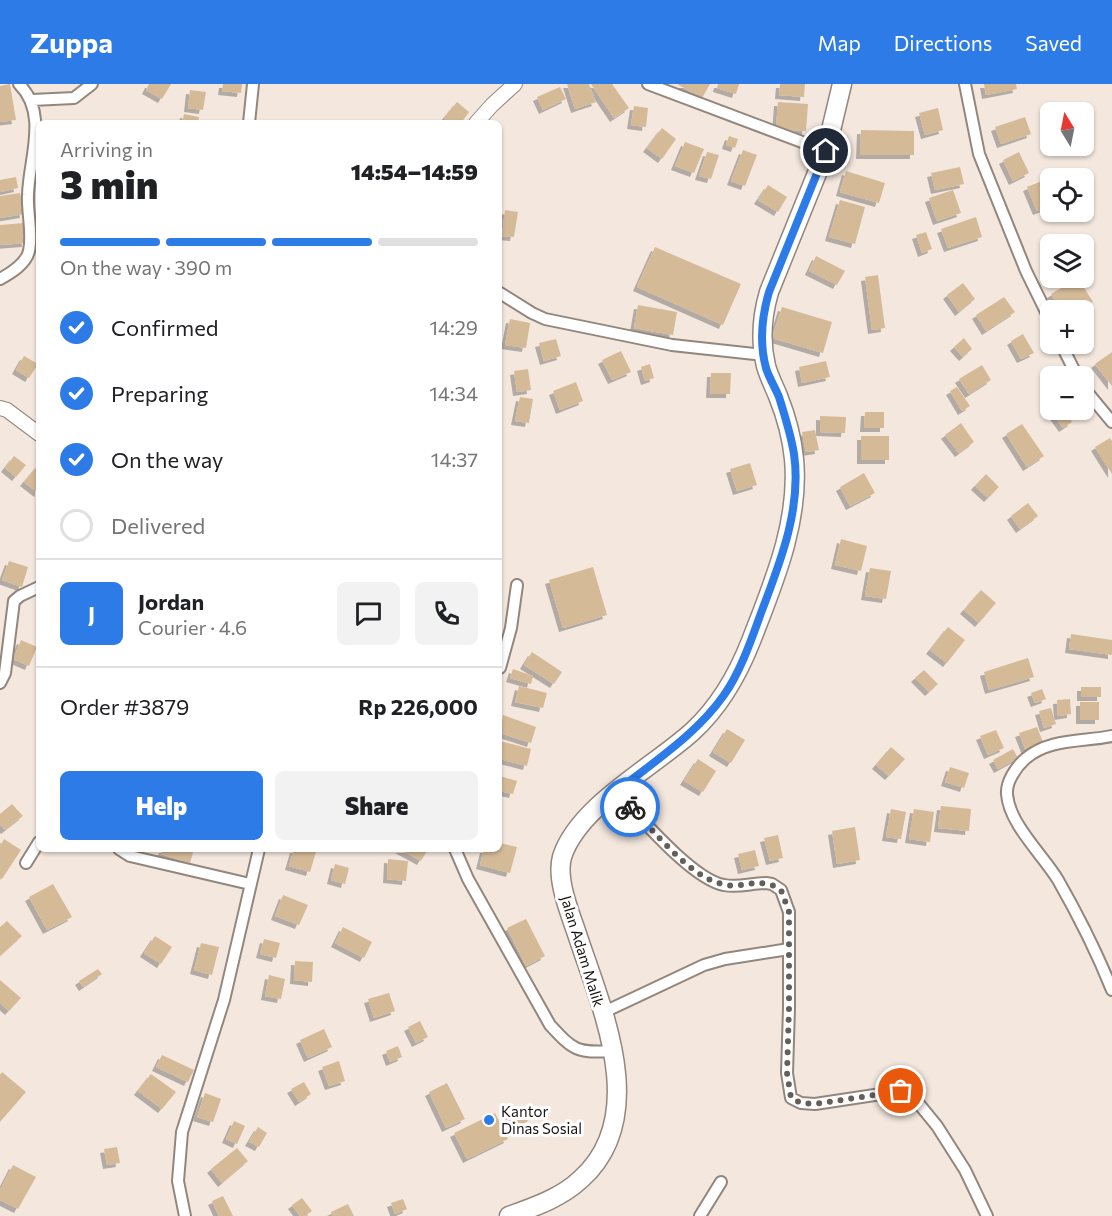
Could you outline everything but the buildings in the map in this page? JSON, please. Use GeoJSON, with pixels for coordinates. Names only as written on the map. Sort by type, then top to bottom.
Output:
{"type":"FeatureCollection","features":[{"type":"Feature","properties":{"kind":"highway","name":"Jalan Adam Malik"},"geometry":{"type":"LineString","coordinates":[[509,1216],[556,1197],[581,1180],[595,1164],[608,1140],[615,1119],[618,1081],[612,1051],[563,887],[562,858],[577,830],[616,792],[693,730],[724,694],[750,645],[778,567],[792,515],[795,483],[794,457],[788,427],[767,370],[764,355],[764,312],[769,292],[826,151],[842,84]]}},
{"type":"Feature","properties":{"kind":"main road"},"geometry":{"type":"LineString","coordinates":[[479,120],[515,84]]}},
{"type":"Feature","properties":{"kind":"main road"},"geometry":{"type":"LineString","coordinates":[[0,408],[7,410],[36,432]]}},
{"type":"Feature","properties":{"kind":"street"},"geometry":{"type":"LineString","coordinates":[[0,279],[20,265],[29,249],[28,193],[35,149],[32,100],[19,84]]}},
{"type":"Feature","properties":{"kind":"street"},"geometry":{"type":"LineString","coordinates":[[32,100],[74,98],[92,84]]}},
{"type":"Feature","properties":{"kind":"street"},"geometry":{"type":"LineString","coordinates":[[249,120],[253,84]]}},
{"type":"Feature","properties":{"kind":"street"},"geometry":{"type":"LineString","coordinates":[[648,84],[826,151]]}},
{"type":"Feature","properties":{"kind":"street"},"geometry":{"type":"LineString","coordinates":[[964,84],[979,154],[1026,271],[1040,300]]}},
{"type":"Feature","properties":{"kind":"street"},"geometry":{"type":"LineString","coordinates":[[502,294],[545,319],[672,345],[764,355]]}},
{"type":"Feature","properties":{"kind":"street"},"geometry":{"type":"LineString","coordinates":[[1094,400],[1112,422]]}},
{"type":"Feature","properties":{"kind":"street"},"geometry":{"type":"LineString","coordinates":[[502,661],[511,628],[517,585]]}},
{"type":"Feature","properties":{"kind":"street"},"geometry":{"type":"LineString","coordinates":[[0,683],[5,673],[14,601],[36,588]]}},
{"type":"Feature","properties":{"kind":"street"},"geometry":{"type":"LineString","coordinates":[[1112,736],[1063,742],[1041,749],[1025,759],[1012,776],[1006,793],[1012,812],[1057,879],[1112,990]]}},
{"type":"Feature","properties":{"kind":"street"},"geometry":{"type":"LineString","coordinates":[[616,792],[683,860],[711,881],[731,885],[766,883],[781,890],[789,912],[787,1073],[791,1098],[801,1103],[815,1104],[901,1091],[910,1093],[937,1126],[965,1170],[987,1216]]}},
{"type":"Feature","properties":{"kind":"street"},"geometry":{"type":"LineString","coordinates":[[26,863],[36,847]]}},
{"type":"Feature","properties":{"kind":"street"},"geometry":{"type":"LineString","coordinates":[[124,852],[130,856],[250,884]]}},
{"type":"Feature","properties":{"kind":"street"},"geometry":{"type":"LineString","coordinates":[[185,1216],[178,1181],[182,1132],[224,1000],[257,852]]}},
{"type":"Feature","properties":{"kind":"street"},"geometry":{"type":"LineString","coordinates":[[455,852],[468,879],[550,1025],[577,1050],[612,1051]]}},
{"type":"Feature","properties":{"kind":"street"},"geometry":{"type":"LineString","coordinates":[[602,1013],[704,965],[725,959],[789,949]]}},
{"type":"Feature","properties":{"kind":"street"},"geometry":{"type":"LineString","coordinates":[[700,1216],[721,1182]]}},
{"type":"Feature","properties":{"kind":"way so far"},"geometry":{"type":"LineString","coordinates":[[630,807],[683,860],[711,881],[738,886],[766,883],[781,890],[789,912],[787,1073],[791,1098],[801,1103],[815,1104],[901,1091]]}},
{"type":"Feature","properties":{"kind":"place","name":"Kantor Dinas Sosial"},"geometry":{"type":"Point","coordinates":[489,1120]}},
{"type":"Feature","properties":{"kind":"route"},"geometry":{"type":"LineString","coordinates":[[630,807],[616,792],[693,730],[724,694],[750,645],[778,567],[792,515],[795,483],[794,457],[788,427],[767,370],[762,338],[764,312],[769,292],[826,151]]}}]}
